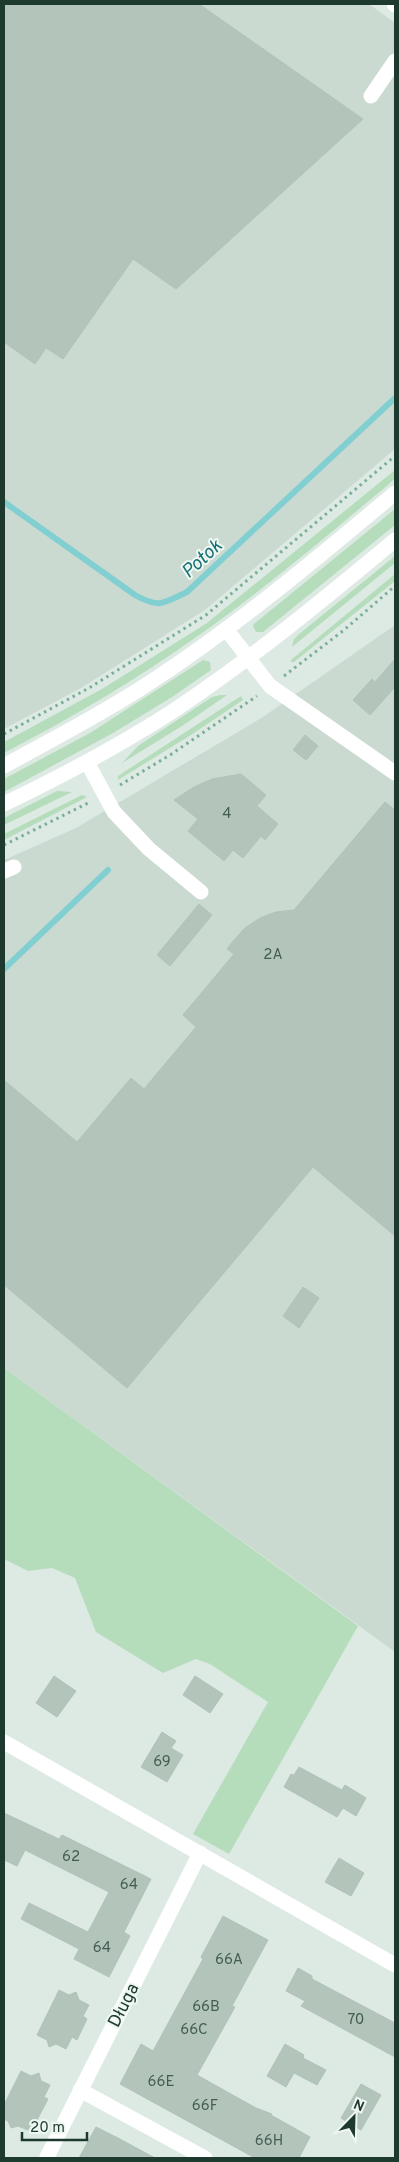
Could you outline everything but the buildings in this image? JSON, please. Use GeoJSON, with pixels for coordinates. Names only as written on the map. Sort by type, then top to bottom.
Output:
{"type":"FeatureCollection","features":[{"type":"Feature","properties":{"kind":"street"},"geometry":{"type":"LineString","coordinates":[[371,96],[395,61]]}},
{"type":"Feature","properties":{"kind":"street"},"geometry":{"type":"LineString","coordinates":[[4,766],[145,686],[286,585],[395,493]]}},
{"type":"Feature","properties":{"kind":"street"},"geometry":{"type":"LineString","coordinates":[[4,804],[87,762],[170,713],[317,606],[395,540]]}},
{"type":"Feature","properties":{"kind":"street"},"geometry":{"type":"LineString","coordinates":[[226,629],[270,686],[395,774]]}},
{"type":"Feature","properties":{"kind":"street"},"geometry":{"type":"LineString","coordinates":[[87,762],[114,812],[149,849],[200,892]]}},
{"type":"Feature","properties":{"kind":"street"},"geometry":{"type":"LineString","coordinates":[[4,1742],[395,1965]]}},
{"type":"Feature","properties":{"kind":"street","name":"Długa"},"geometry":{"type":"LineString","coordinates":[[46,2158],[200,1853]]}},
{"type":"Feature","properties":{"kind":"street"},"geometry":{"type":"LineString","coordinates":[[80,2090],[205,2158]]}},
{"type":"Feature","properties":{"kind":"path"},"geometry":{"type":"LineString","coordinates":[[4,734],[89,688],[206,615],[395,456]]}},
{"type":"Feature","properties":{"kind":"path"},"geometry":{"type":"LineString","coordinates":[[4,845],[70,813],[170,755],[270,686],[344,630],[395,586]]}},
{"type":"Feature","properties":{"kind":"shaded area"},"geometry":{"type":"Polygon","coordinates":[[[4,4],[369,4],[395,23],[395,449],[205,610],[81,688],[4,729],[4,4]]]}},
{"type":"Feature","properties":{"kind":"shaded area"},"geometry":{"type":"Polygon","coordinates":[[[395,625],[395,1652],[4,1368],[4,860],[76,828],[263,717],[395,625]]]}},
{"type":"Feature","properties":{"kind":"green space"},"geometry":{"type":"Polygon","coordinates":[[[395,470],[395,478],[389,484],[274,579],[202,633],[154,666],[105,696],[4,753],[4,742],[102,689],[207,623],[395,470]]]}},
{"type":"Feature","properties":{"kind":"green space"},"geometry":{"type":"Polygon","coordinates":[[[395,509],[395,525],[263,632],[256,632],[254,624],[395,509]]]}},
{"type":"Feature","properties":{"kind":"green space"},"geometry":{"type":"Polygon","coordinates":[[[395,556],[395,563],[292,647],[294,639],[298,635],[395,556]]]}},
{"type":"Feature","properties":{"kind":"green space"},"geometry":{"type":"Polygon","coordinates":[[[395,574],[395,581],[294,662],[291,662],[291,660],[395,574]]]}},
{"type":"Feature","properties":{"kind":"green space"},"geometry":{"type":"Polygon","coordinates":[[[203,660],[210,662],[211,670],[172,697],[113,733],[4,792],[4,779],[90,733],[203,660]]]}},
{"type":"Feature","properties":{"kind":"green space"},"geometry":{"type":"Polygon","coordinates":[[[227,695],[182,726],[122,763],[138,746],[212,697],[227,695]]]}},
{"type":"Feature","properties":{"kind":"green space"},"geometry":{"type":"Polygon","coordinates":[[[241,696],[243,700],[118,780],[118,776],[241,696]]]}},
{"type":"Feature","properties":{"kind":"green space"},"geometry":{"type":"Polygon","coordinates":[[[57,791],[72,792],[4,825],[4,818],[57,791]]]}},
{"type":"Feature","properties":{"kind":"green space"},"geometry":{"type":"Polygon","coordinates":[[[82,795],[87,797],[4,840],[4,834],[82,795]]]}},
{"type":"Feature","properties":{"kind":"green space"},"geometry":{"type":"Polygon","coordinates":[[[4,1368],[358,1626],[229,1854],[193,1834],[268,1702],[210,1664],[196,1659],[163,1673],[96,1632],[75,1578],[52,1568],[28,1571],[4,1559],[4,1368]]]}},
{"type":"Feature","properties":{"kind":"waterway","name":"Potok"},"geometry":{"type":"LineString","coordinates":[[4,502],[135,595],[150,602],[161,603],[187,592],[395,398]]}},
{"type":"Feature","properties":{"kind":"waterway"},"geometry":{"type":"LineString","coordinates":[[4,969],[108,870]]}}]}
